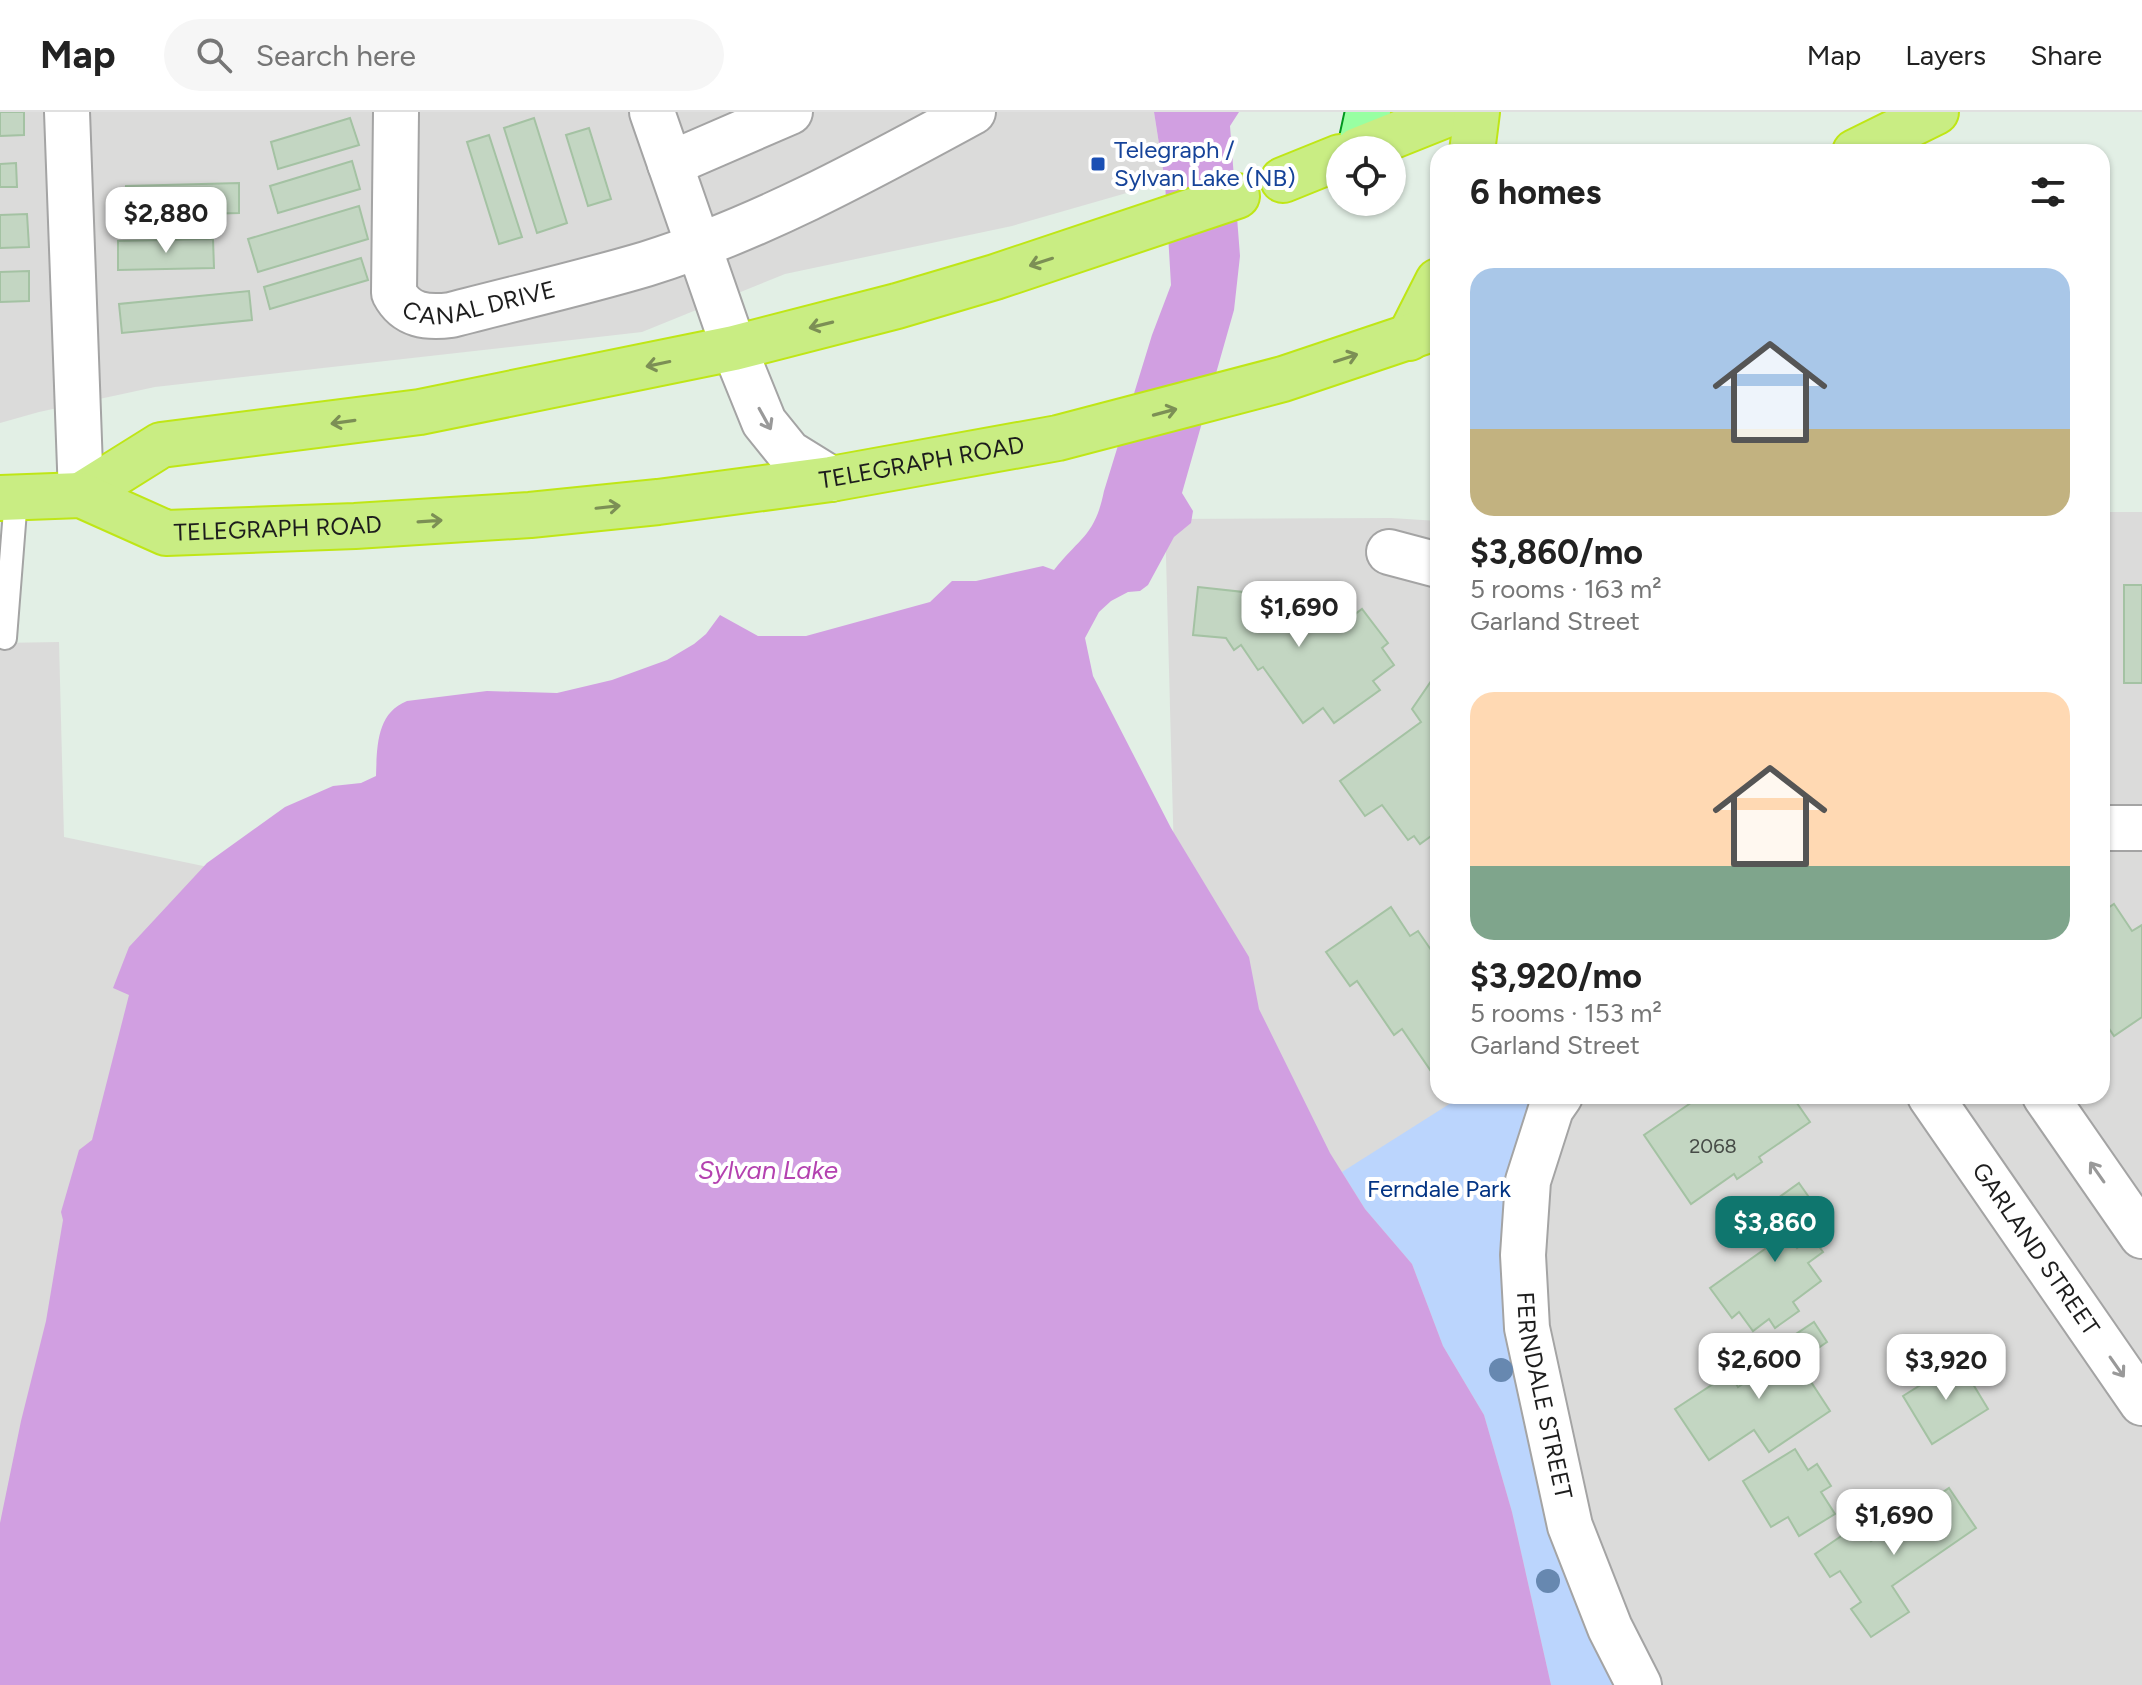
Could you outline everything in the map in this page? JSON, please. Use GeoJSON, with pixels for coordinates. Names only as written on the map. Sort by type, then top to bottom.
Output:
{"type":"FeatureCollection","features":[{"type":"Feature","properties":{"kind":"highway"},"geometry":{"type":"LineString","coordinates":[[1394,136],[1453,112]]}},
{"type":"Feature","properties":{"kind":"highway"},"geometry":{"type":"LineString","coordinates":[[1473,144],[1477,112]]}},
{"type":"Feature","properties":{"kind":"highway"},"geometry":{"type":"LineString","coordinates":[[1871,144],[1936,112]]}},
{"type":"Feature","properties":{"kind":"highway"},"geometry":{"type":"LineString","coordinates":[[1283,180],[1326,163]]}},
{"type":"Feature","properties":{"kind":"highway"},"geometry":{"type":"LineString","coordinates":[[8,498],[81,495],[161,445],[420,412],[734,348],[939,294],[1108,241],[1237,196]]}},
{"type":"Feature","properties":{"kind":"highway"},"geometry":{"type":"LineString","coordinates":[[1424,332],[1430,310]]}},
{"type":"Feature","properties":{"kind":"highway","name":"TELEGRAPH ROAD"},"geometry":{"type":"LineString","coordinates":[[81,495],[166,533],[530,515],[658,502],[831,479],[1058,438],[1210,399],[1424,332]]}},
{"type":"Feature","properties":{"kind":"main road"},"geometry":{"type":"LineString","coordinates":[[1362,136],[1368,112]]}},
{"type":"Feature","properties":{"kind":"main road"},"geometry":{"type":"LineString","coordinates":[[1237,196],[1283,180]]}},
{"type":"Feature","properties":{"kind":"street"},"geometry":{"type":"LineString","coordinates":[[67,112],[81,495]]}},
{"type":"Feature","properties":{"kind":"street","name":"CANAL DRIVE"},"geometry":{"type":"LineString","coordinates":[[396,112],[394,293],[402,305],[433,318],[647,263],[699,244],[872,167],[973,112]]}},
{"type":"Feature","properties":{"kind":"street"},"geometry":{"type":"LineString","coordinates":[[652,112],[734,348],[764,422],[789,453],[831,479]]}},
{"type":"Feature","properties":{"kind":"street"},"geometry":{"type":"LineString","coordinates":[[670,164],[790,112]]}},
{"type":"Feature","properties":{"kind":"street"},"geometry":{"type":"LineString","coordinates":[[1389,552],[1430,563]]}},
{"type":"Feature","properties":{"kind":"street"},"geometry":{"type":"LineString","coordinates":[[2110,828],[2142,828]]}},
{"type":"Feature","properties":{"kind":"street","name":"FERNDALE STREET"},"geometry":{"type":"LineString","coordinates":[[1554,1104],[1528,1181],[1523,1255],[1527,1328],[1570,1526],[1610,1628],[1639,1685]]}},
{"type":"Feature","properties":{"kind":"street","name":"GARLAND STREET"},"geometry":{"type":"LineString","coordinates":[[1936,1104],[2142,1403]]}},
{"type":"Feature","properties":{"kind":"street"},"geometry":{"type":"LineString","coordinates":[[2051,1104],[2142,1236]]}},
{"type":"Feature","properties":{"kind":"lane"},"geometry":{"type":"LineString","coordinates":[[5,638],[8,498]]}},
{"type":"Feature","properties":{"kind":"shaded area"},"geometry":{"type":"Polygon","coordinates":[[[0,112],[1154,112],[1165,182],[1012,226],[785,274],[642,332],[155,387],[0,423],[0,112]]]}},
{"type":"Feature","properties":{"kind":"shaded area"},"geometry":{"type":"Polygon","coordinates":[[[2110,512],[2142,512],[2142,1685],[1196,1685],[1165,519],[1430,520],[1430,1104],[2110,1104],[2110,512]]]}},
{"type":"Feature","properties":{"kind":"shaded area"},"geometry":{"type":"Polygon","coordinates":[[[59,642],[64,837],[548,938],[0,1685],[0,643],[59,642]]]}},
{"type":"Feature","properties":{"kind":"green space","name":"Ferndale Park"},"geometry":{"type":"Polygon","coordinates":[[[1449,1104],[1531,1104],[1518,1136],[1508,1179],[1517,1384],[1546,1511],[1622,1685],[1551,1685],[1512,1512],[1484,1415],[1443,1346],[1412,1264],[1365,1209],[1342,1172],[1449,1104]]]}},
{"type":"Feature","properties":{"kind":"water","name":"Sylvan Lake"},"geometry":{"type":"Polygon","coordinates":[[[1154,112],[1239,112],[1230,126],[1240,256],[1234,310],[1182,493],[1193,511],[1191,523],[1174,537],[1148,585],[1111,601],[1099,612],[1085,638],[1093,676],[1171,828],[1249,957],[1259,1009],[1330,1153],[1365,1209],[1412,1264],[1443,1346],[1484,1415],[1512,1512],[1551,1685],[0,1685],[0,1523],[46,1321],[63,1220],[61,1212],[79,1150],[92,1140],[129,995],[113,988],[129,947],[207,863],[285,807],[333,786],[361,783],[376,776],[380,732],[389,714],[407,701],[487,691],[557,693],[612,680],[667,660],[694,644],[720,615],[758,636],[806,636],[930,602],[952,581],[976,581],[1043,566],[1054,570],[1096,518],[1152,335],[1171,285],[1165,182],[1154,112]]]}},
{"type":"Feature","properties":{"kind":"building"},"geometry":{"type":"Polygon","coordinates":[[[0,112],[24,112],[24,135],[0,136],[0,112]]]}},
{"type":"Feature","properties":{"kind":"building"},"geometry":{"type":"Polygon","coordinates":[[[350,118],[359,145],[278,169],[271,142],[350,118]]]}},
{"type":"Feature","properties":{"kind":"building"},"geometry":{"type":"Polygon","coordinates":[[[534,118],[567,223],[537,233],[504,128],[534,118]]]}},
{"type":"Feature","properties":{"kind":"building"},"geometry":{"type":"Polygon","coordinates":[[[589,128],[611,199],[588,206],[566,135],[589,128]]]}},
{"type":"Feature","properties":{"kind":"building"},"geometry":{"type":"Polygon","coordinates":[[[489,135],[522,237],[499,244],[467,142],[489,135]]]}},
{"type":"Feature","properties":{"kind":"building"},"geometry":{"type":"Polygon","coordinates":[[[352,161],[360,189],[278,213],[270,186],[352,161]]]}},
{"type":"Feature","properties":{"kind":"building"},"geometry":{"type":"Polygon","coordinates":[[[16,163],[17,187],[0,187],[0,164],[16,163]]]}},
{"type":"Feature","properties":{"kind":"building"},"geometry":{"type":"Polygon","coordinates":[[[239,183],[239,213],[126,216],[126,186],[239,183]]]}},
{"type":"Feature","properties":{"kind":"building"},"geometry":{"type":"Polygon","coordinates":[[[359,206],[368,239],[258,272],[248,239],[359,206]]]}},
{"type":"Feature","properties":{"kind":"building"},"geometry":{"type":"Polygon","coordinates":[[[27,214],[29,247],[0,248],[0,215],[27,214]]]}},
{"type":"Feature","properties":{"kind":"building"},"geometry":{"type":"Polygon","coordinates":[[[213,239],[214,268],[118,270],[118,241],[213,239]]]}},
{"type":"Feature","properties":{"kind":"building"},"geometry":{"type":"Polygon","coordinates":[[[361,258],[368,280],[270,309],[264,287],[361,258]]]}},
{"type":"Feature","properties":{"kind":"building"},"geometry":{"type":"Polygon","coordinates":[[[29,271],[29,301],[0,302],[0,272],[29,271]]]}},
{"type":"Feature","properties":{"kind":"building"},"geometry":{"type":"Polygon","coordinates":[[[249,291],[252,320],[122,333],[119,304],[249,291]]]}},
{"type":"Feature","properties":{"kind":"building"},"geometry":{"type":"Polygon","coordinates":[[[2124,585],[2142,585],[2142,683],[2124,683],[2124,585]]]}},
{"type":"Feature","properties":{"kind":"building"},"geometry":{"type":"Polygon","coordinates":[[[1198,587],[1280,596],[1291,610],[1302,602],[1312,617],[1325,607],[1339,626],[1362,609],[1388,643],[1382,648],[1394,665],[1373,681],[1380,690],[1334,723],[1323,708],[1303,723],[1263,667],[1258,670],[1241,645],[1234,650],[1226,638],[1193,635],[1198,587]]]}},
{"type":"Feature","properties":{"kind":"building"},"geometry":{"type":"Polygon","coordinates":[[[1430,683],[1430,837],[1420,844],[1414,836],[1408,840],[1382,805],[1365,816],[1340,781],[1421,722],[1412,709],[1430,683]]]}},
{"type":"Feature","properties":{"kind":"building"},"geometry":{"type":"Polygon","coordinates":[[[2114,904],[2132,931],[2142,925],[2142,1017],[2114,1036],[2110,1030],[2110,907],[2114,904]]]}},
{"type":"Feature","properties":{"kind":"building"},"geometry":{"type":"Polygon","coordinates":[[[1391,907],[1410,936],[1418,931],[1430,948],[1430,1070],[1402,1029],[1394,1035],[1357,981],[1350,986],[1326,952],[1391,907]]]}},
{"type":"Feature","properties":{"kind":"building"},"geometry":{"type":"Polygon","coordinates":[[[1689,1104],[1798,1104],[1810,1122],[1759,1157],[1762,1162],[1737,1179],[1734,1174],[1691,1204],[1644,1135],[1689,1104]]]}},
{"type":"Feature","properties":{"kind":"building"},"geometry":{"type":"Polygon","coordinates":[[[1799,1183],[1825,1220],[1793,1242],[1797,1248],[1812,1237],[1823,1252],[1808,1263],[1821,1281],[1793,1302],[1799,1311],[1775,1328],[1769,1319],[1753,1331],[1739,1312],[1732,1318],[1710,1288],[1769,1246],[1750,1218],[1799,1183]]]}},
{"type":"Feature","properties":{"kind":"building"},"geometry":{"type":"Polygon","coordinates":[[[1814,1322],[1827,1342],[1798,1362],[1830,1411],[1769,1452],[1754,1430],[1709,1460],[1675,1409],[1730,1373],[1738,1387],[1770,1366],[1763,1356],[1814,1322]]]}},
{"type":"Feature","properties":{"kind":"building"},"geometry":{"type":"Polygon","coordinates":[[[1959,1361],[1988,1409],[1932,1444],[1903,1396],[1959,1361]]]}},
{"type":"Feature","properties":{"kind":"building"},"geometry":{"type":"Polygon","coordinates":[[[1795,1449],[1808,1470],[1817,1464],[1831,1486],[1821,1492],[1835,1514],[1799,1536],[1788,1517],[1771,1527],[1743,1481],[1795,1449]]]}},
{"type":"Feature","properties":{"kind":"building"},"geometry":{"type":"Polygon","coordinates":[[[1949,1488],[1976,1528],[1892,1586],[1909,1612],[1871,1637],[1851,1609],[1861,1602],[1840,1571],[1830,1577],[1815,1554],[1859,1524],[1871,1541],[1949,1488]]]}},
{"type":"Feature","properties":{"kind":"place","name":"Telegraph / Sylvan Lake (NB)"},"geometry":{"type":"Point","coordinates":[1098,164]}}]}
